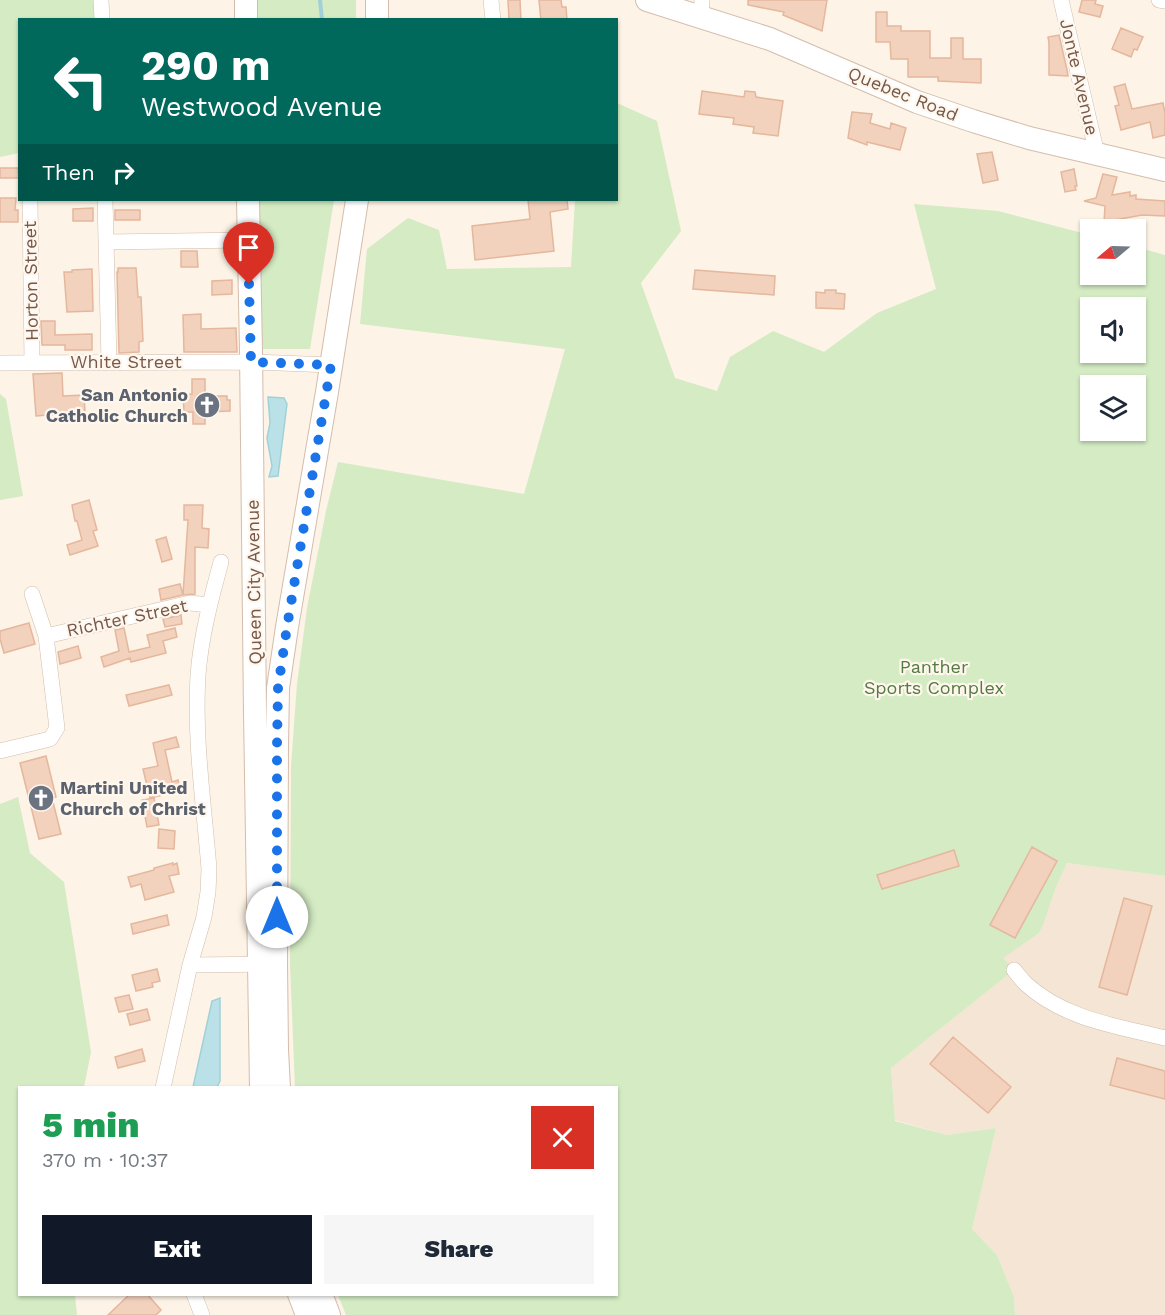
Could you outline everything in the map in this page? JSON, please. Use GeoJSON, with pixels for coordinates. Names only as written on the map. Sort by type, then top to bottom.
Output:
{"type":"FeatureCollection","features":[{"type":"Feature","properties":{"kind":"main road"},"geometry":{"type":"LineString","coordinates":[[246,0],[246,18]]}},
{"type":"Feature","properties":{"kind":"main road"},"geometry":{"type":"LineString","coordinates":[[377,0],[377,18]]}},
{"type":"Feature","properties":{"kind":"main road","name":"Quebec Road"},"geometry":{"type":"LineString","coordinates":[[647,0],[702,8],[917,102],[973,121],[1029,138],[1165,170]]}},
{"type":"Feature","properties":{"kind":"main road","name":"Queen City Avenue"},"geometry":{"type":"LineString","coordinates":[[248,201],[267,964]]}},
{"type":"Feature","properties":{"kind":"main road"},"geometry":{"type":"LineString","coordinates":[[261,1086],[278,688],[357,201]]}},
{"type":"Feature","properties":{"kind":"main road"},"geometry":{"type":"LineString","coordinates":[[267,964],[277,1039],[279,1086]]}},
{"type":"Feature","properties":{"kind":"main road"},"geometry":{"type":"LineString","coordinates":[[301,1296],[307,1315]]}},
{"type":"Feature","properties":{"kind":"main road"},"geometry":{"type":"LineString","coordinates":[[322,1296],[329,1315]]}},
{"type":"Feature","properties":{"kind":"street"},"geometry":{"type":"LineString","coordinates":[[101,0],[102,18]]}},
{"type":"Feature","properties":{"kind":"street"},"geometry":{"type":"LineString","coordinates":[[491,0],[493,18]]}},
{"type":"Feature","properties":{"kind":"street","name":"Jonte Avenue"},"geometry":{"type":"LineString","coordinates":[[1061,0],[1097,154]]}},
{"type":"Feature","properties":{"kind":"street"},"geometry":{"type":"LineString","coordinates":[[1159,0],[1165,2]]}},
{"type":"Feature","properties":{"kind":"street","name":"Horton Street"},"geometry":{"type":"LineString","coordinates":[[30,201],[32,362]]}},
{"type":"Feature","properties":{"kind":"street"},"geometry":{"type":"LineString","coordinates":[[105,201],[108,362]]}},
{"type":"Feature","properties":{"kind":"street"},"geometry":{"type":"LineString","coordinates":[[106,242],[248,240]]}},
{"type":"Feature","properties":{"kind":"street","name":"White Street"},"geometry":{"type":"LineString","coordinates":[[0,363],[251,362],[331,365]]}},
{"type":"Feature","properties":{"kind":"street","name":"Queen City Avenue"},"geometry":{"type":"LineString","coordinates":[[163,1086],[208,892],[209,869],[197,710],[198,675],[202,640],[220,562]]}},
{"type":"Feature","properties":{"kind":"street"},"geometry":{"type":"LineString","coordinates":[[0,751],[50,739],[57,728],[46,636],[32,594]]}},
{"type":"Feature","properties":{"kind":"street","name":"Richter Street"},"geometry":{"type":"LineString","coordinates":[[46,636],[190,603],[209,605]]}},
{"type":"Feature","properties":{"kind":"street"},"geometry":{"type":"LineString","coordinates":[[190,965],[267,964]]}},
{"type":"Feature","properties":{"kind":"street"},"geometry":{"type":"LineString","coordinates":[[1014,970],[1027,985],[1057,1006],[1091,1020],[1165,1038]]}},
{"type":"Feature","properties":{"kind":"street"},"geometry":{"type":"LineString","coordinates":[[195,1296],[202,1315]]}},
{"type":"Feature","properties":{"kind":"shaded area"},"geometry":{"type":"Polygon","coordinates":[[[1067,863],[1165,876],[1165,1315],[1015,1315],[1014,1297],[997,1255],[972,1229],[996,1128],[947,1135],[895,1120],[891,1068],[1014,970],[1002,958],[1039,933],[1067,863]]]}},
{"type":"Feature","properties":{"kind":"green space"},"geometry":{"type":"Polygon","coordinates":[[[0,0],[94,0],[94,18],[18,18],[18,153],[0,157],[0,0]]]}},
{"type":"Feature","properties":{"kind":"green space"},"geometry":{"type":"Polygon","coordinates":[[[257,0],[356,0],[356,18],[257,18],[257,0]]]}},
{"type":"Feature","properties":{"kind":"green space","name":"Panther Sports Complex"},"geometry":{"type":"Polygon","coordinates":[[[618,103],[657,121],[681,231],[641,283],[675,378],[717,391],[730,357],[773,331],[824,352],[877,313],[936,289],[914,204],[998,211],[1080,232],[1080,285],[1146,285],[1146,250],[1165,255],[1165,876],[1067,863],[1039,933],[1003,958],[1014,970],[891,1068],[895,1121],[947,1135],[996,1128],[972,1229],[997,1255],[1014,1297],[1015,1315],[346,1315],[338,1296],[618,1296],[618,1086],[295,1086],[290,964],[291,766],[297,684],[307,608],[338,462],[524,494],[565,349],[360,324],[367,249],[408,218],[439,230],[447,269],[571,267],[575,201],[618,201],[618,103]]]}},
{"type":"Feature","properties":{"kind":"green space"},"geometry":{"type":"Polygon","coordinates":[[[259,201],[334,201],[310,349],[262,349],[259,201]]]}},
{"type":"Feature","properties":{"kind":"green space"},"geometry":{"type":"Polygon","coordinates":[[[0,394],[6,399],[23,496],[0,500],[0,394]]]}},
{"type":"Feature","properties":{"kind":"green space"},"geometry":{"type":"Polygon","coordinates":[[[18,797],[30,853],[64,882],[91,1052],[84,1086],[18,1086],[18,1296],[75,1296],[77,1315],[0,1315],[0,804],[18,797]]]}},
{"type":"Feature","properties":{"kind":"water"},"geometry":{"type":"Polygon","coordinates":[[[268,397],[284,398],[287,404],[278,476],[269,477],[272,466],[267,438],[270,423],[268,397]]]}},
{"type":"Feature","properties":{"kind":"water"},"geometry":{"type":"Polygon","coordinates":[[[220,998],[220,1081],[218,1086],[193,1086],[212,1001],[220,998]]]}},
{"type":"Feature","properties":{"kind":"building"},"geometry":{"type":"Polygon","coordinates":[[[508,0],[520,0],[521,18],[509,18],[508,0]]]}},
{"type":"Feature","properties":{"kind":"building"},"geometry":{"type":"Polygon","coordinates":[[[539,0],[561,0],[562,7],[566,7],[567,18],[541,18],[539,0]]]}},
{"type":"Feature","properties":{"kind":"building"},"geometry":{"type":"Polygon","coordinates":[[[748,0],[827,0],[822,31],[783,15],[784,12],[748,5],[748,0]]]}},
{"type":"Feature","properties":{"kind":"building"},"geometry":{"type":"Polygon","coordinates":[[[1082,0],[1096,0],[1095,4],[1103,6],[1100,17],[1079,12],[1082,0]]]}},
{"type":"Feature","properties":{"kind":"building"},"geometry":{"type":"Polygon","coordinates":[[[876,12],[887,12],[887,26],[901,26],[901,31],[930,31],[930,58],[951,58],[951,38],[963,38],[963,59],[981,59],[981,83],[938,81],[938,77],[908,77],[908,59],[891,59],[890,42],[876,42],[876,12]]]}},
{"type":"Feature","properties":{"kind":"building"},"geometry":{"type":"Polygon","coordinates":[[[1121,28],[1143,37],[1131,57],[1112,49],[1121,28]]]}},
{"type":"Feature","properties":{"kind":"building"},"geometry":{"type":"Polygon","coordinates":[[[1059,35],[1068,76],[1049,75],[1048,37],[1059,35]]]}},
{"type":"Feature","properties":{"kind":"building"},"geometry":{"type":"Polygon","coordinates":[[[1125,84],[1132,109],[1163,103],[1165,135],[1153,138],[1150,122],[1121,130],[1115,106],[1119,105],[1114,87],[1125,84]]]}},
{"type":"Feature","properties":{"kind":"building"},"geometry":{"type":"Polygon","coordinates":[[[702,91],[744,97],[745,91],[755,92],[756,97],[783,101],[778,136],[753,133],[754,127],[733,124],[734,118],[699,114],[702,91]]]}},
{"type":"Feature","properties":{"kind":"building"},"geometry":{"type":"Polygon","coordinates":[[[852,112],[872,114],[870,123],[890,129],[891,123],[906,128],[900,150],[867,142],[867,145],[848,138],[852,112]]]}},
{"type":"Feature","properties":{"kind":"building"},"geometry":{"type":"Polygon","coordinates":[[[992,152],[998,180],[983,183],[977,154],[992,152]]]}},
{"type":"Feature","properties":{"kind":"building"},"geometry":{"type":"Polygon","coordinates":[[[0,168],[18,168],[18,178],[0,178],[0,168]]]}},
{"type":"Feature","properties":{"kind":"building"},"geometry":{"type":"Polygon","coordinates":[[[1074,169],[1076,190],[1065,192],[1061,172],[1074,169]]]}},
{"type":"Feature","properties":{"kind":"building"},"geometry":{"type":"Polygon","coordinates":[[[1103,174],[1117,177],[1112,195],[1130,192],[1130,196],[1136,195],[1136,199],[1165,201],[1165,216],[1142,215],[1104,219],[1105,206],[1084,201],[1096,198],[1103,174]]]}},
{"type":"Feature","properties":{"kind":"building"},"geometry":{"type":"Polygon","coordinates":[[[0,198],[16,198],[15,210],[18,210],[18,222],[0,222],[0,198]]]}},
{"type":"Feature","properties":{"kind":"building"},"geometry":{"type":"Polygon","coordinates":[[[528,201],[567,201],[568,209],[550,212],[554,251],[475,260],[472,226],[530,219],[528,201]]]}},
{"type":"Feature","properties":{"kind":"building"},"geometry":{"type":"Polygon","coordinates":[[[93,208],[93,221],[73,221],[73,209],[93,208]]]}},
{"type":"Feature","properties":{"kind":"building"},"geometry":{"type":"Polygon","coordinates":[[[115,210],[140,210],[140,220],[115,220],[115,210]]]}},
{"type":"Feature","properties":{"kind":"building"},"geometry":{"type":"Polygon","coordinates":[[[181,251],[197,251],[198,267],[181,267],[181,251]]]}},
{"type":"Feature","properties":{"kind":"building"},"geometry":{"type":"Polygon","coordinates":[[[118,268],[136,268],[138,297],[141,297],[143,341],[139,342],[139,352],[119,353],[118,268]]]}},
{"type":"Feature","properties":{"kind":"building"},"geometry":{"type":"Polygon","coordinates":[[[92,269],[93,311],[67,312],[64,272],[92,269]]]}},
{"type":"Feature","properties":{"kind":"building"},"geometry":{"type":"Polygon","coordinates":[[[695,270],[775,276],[774,295],[693,289],[695,270]]]}},
{"type":"Feature","properties":{"kind":"building"},"geometry":{"type":"Polygon","coordinates":[[[232,280],[232,294],[212,295],[212,281],[232,280]]]}},
{"type":"Feature","properties":{"kind":"building"},"geometry":{"type":"Polygon","coordinates":[[[825,290],[836,290],[836,293],[845,294],[844,309],[816,308],[816,292],[825,293],[825,290]]]}},
{"type":"Feature","properties":{"kind":"building"},"geometry":{"type":"Polygon","coordinates":[[[201,314],[201,329],[236,328],[237,352],[184,352],[183,315],[201,314]]]}},
{"type":"Feature","properties":{"kind":"building"},"geometry":{"type":"Polygon","coordinates":[[[41,321],[55,321],[55,335],[92,334],[92,350],[65,350],[65,345],[42,345],[41,321]]]}},
{"type":"Feature","properties":{"kind":"building"},"geometry":{"type":"Polygon","coordinates":[[[62,373],[63,396],[84,395],[85,412],[36,416],[33,374],[62,373]]]}},
{"type":"Feature","properties":{"kind":"building","name":"San Antonio Catholic Church"},"geometry":{"type":"Polygon","coordinates":[[[192,379],[205,379],[205,396],[227,396],[227,400],[230,400],[230,411],[205,412],[205,424],[193,424],[193,412],[184,412],[183,395],[192,394],[192,379]]]}},
{"type":"Feature","properties":{"kind":"building"},"geometry":{"type":"Polygon","coordinates":[[[89,500],[97,530],[93,531],[98,546],[70,555],[67,545],[82,540],[72,505],[89,500]]]}},
{"type":"Feature","properties":{"kind":"building"},"geometry":{"type":"Polygon","coordinates":[[[184,505],[203,505],[202,528],[209,529],[208,548],[195,547],[195,594],[183,595],[188,520],[184,520],[184,505]]]}},
{"type":"Feature","properties":{"kind":"building"},"geometry":{"type":"Polygon","coordinates":[[[166,537],[172,559],[162,562],[156,540],[166,537]]]}},
{"type":"Feature","properties":{"kind":"building"},"geometry":{"type":"Polygon","coordinates":[[[180,584],[183,595],[161,600],[159,589],[180,584]]]}},
{"type":"Feature","properties":{"kind":"building"},"geometry":{"type":"Polygon","coordinates":[[[181,615],[182,624],[165,627],[163,619],[181,615]]]}},
{"type":"Feature","properties":{"kind":"building"},"geometry":{"type":"Polygon","coordinates":[[[29,623],[35,644],[4,653],[0,631],[29,623]]]}},
{"type":"Feature","properties":{"kind":"building"},"geometry":{"type":"Polygon","coordinates":[[[124,628],[129,652],[150,647],[147,635],[175,628],[177,637],[163,641],[166,653],[131,662],[130,658],[104,667],[101,657],[119,651],[115,630],[124,628]]]}},
{"type":"Feature","properties":{"kind":"building"},"geometry":{"type":"Polygon","coordinates":[[[78,646],[81,658],[60,664],[58,652],[78,646]]]}},
{"type":"Feature","properties":{"kind":"building"},"geometry":{"type":"Polygon","coordinates":[[[169,685],[172,695],[129,706],[126,695],[169,685]]]}},
{"type":"Feature","properties":{"kind":"building"},"geometry":{"type":"Polygon","coordinates":[[[176,737],[179,747],[165,750],[172,782],[178,780],[180,791],[150,798],[143,769],[158,766],[153,743],[176,737]]]}},
{"type":"Feature","properties":{"kind":"building","name":"Martini United Church of Christ"},"geometry":{"type":"Polygon","coordinates":[[[46,756],[56,797],[52,798],[61,834],[39,839],[20,763],[46,756]]]}},
{"type":"Feature","properties":{"kind":"building"},"geometry":{"type":"Polygon","coordinates":[[[154,798],[159,825],[147,827],[142,800],[154,798]]]}},
{"type":"Feature","properties":{"kind":"building"},"geometry":{"type":"Polygon","coordinates":[[[159,829],[175,831],[174,849],[158,848],[159,829]]]}},
{"type":"Feature","properties":{"kind":"building"},"geometry":{"type":"Polygon","coordinates":[[[1032,847],[1057,861],[1015,938],[990,925],[1032,847]]]}},
{"type":"Feature","properties":{"kind":"building"},"geometry":{"type":"Polygon","coordinates":[[[954,850],[959,866],[882,889],[877,875],[954,850]]]}},
{"type":"Feature","properties":{"kind":"building"},"geometry":{"type":"Polygon","coordinates":[[[173,863],[173,865],[177,863],[179,874],[169,876],[174,892],[145,900],[141,884],[131,887],[128,877],[173,863]]]}},
{"type":"Feature","properties":{"kind":"building"},"geometry":{"type":"Polygon","coordinates":[[[1124,898],[1152,906],[1127,995],[1099,987],[1124,898]]]}},
{"type":"Feature","properties":{"kind":"building"},"geometry":{"type":"Polygon","coordinates":[[[167,915],[169,925],[133,934],[131,924],[167,915]]]}},
{"type":"Feature","properties":{"kind":"building"},"geometry":{"type":"Polygon","coordinates":[[[157,969],[160,981],[152,983],[153,987],[136,991],[132,975],[157,969]]]}},
{"type":"Feature","properties":{"kind":"building"},"geometry":{"type":"Polygon","coordinates":[[[129,995],[133,1009],[119,1012],[115,998],[129,995]]]}},
{"type":"Feature","properties":{"kind":"building"},"geometry":{"type":"Polygon","coordinates":[[[147,1009],[150,1020],[130,1025],[127,1014],[147,1009]]]}},
{"type":"Feature","properties":{"kind":"building"},"geometry":{"type":"Polygon","coordinates":[[[953,1037],[1011,1087],[988,1113],[930,1064],[953,1037]]]}},
{"type":"Feature","properties":{"kind":"building"},"geometry":{"type":"Polygon","coordinates":[[[142,1049],[145,1061],[118,1068],[115,1057],[142,1049]]]}},
{"type":"Feature","properties":{"kind":"building"},"geometry":{"type":"Polygon","coordinates":[[[1117,1058],[1165,1071],[1165,1099],[1110,1085],[1117,1058]]]}},
{"type":"Feature","properties":{"kind":"building"},"geometry":{"type":"Polygon","coordinates":[[[128,1296],[149,1296],[161,1310],[156,1315],[108,1315],[128,1296]]]}},
{"type":"Feature","properties":{"kind":"waterway"},"geometry":{"type":"LineString","coordinates":[[320,0],[322,18]]}},
{"type":"Feature","properties":{"kind":"place","name":"San Antonio Catholic Church"},"geometry":{"type":"Point","coordinates":[207,405]}},
{"type":"Feature","properties":{"kind":"place","name":"Martini United Church of Christ"},"geometry":{"type":"Point","coordinates":[41,798]}},
{"type":"Feature","properties":{"kind":"route"},"geometry":{"type":"LineString","coordinates":[[249,284],[251,362],[331,365],[278,688],[277,917]]}}]}
